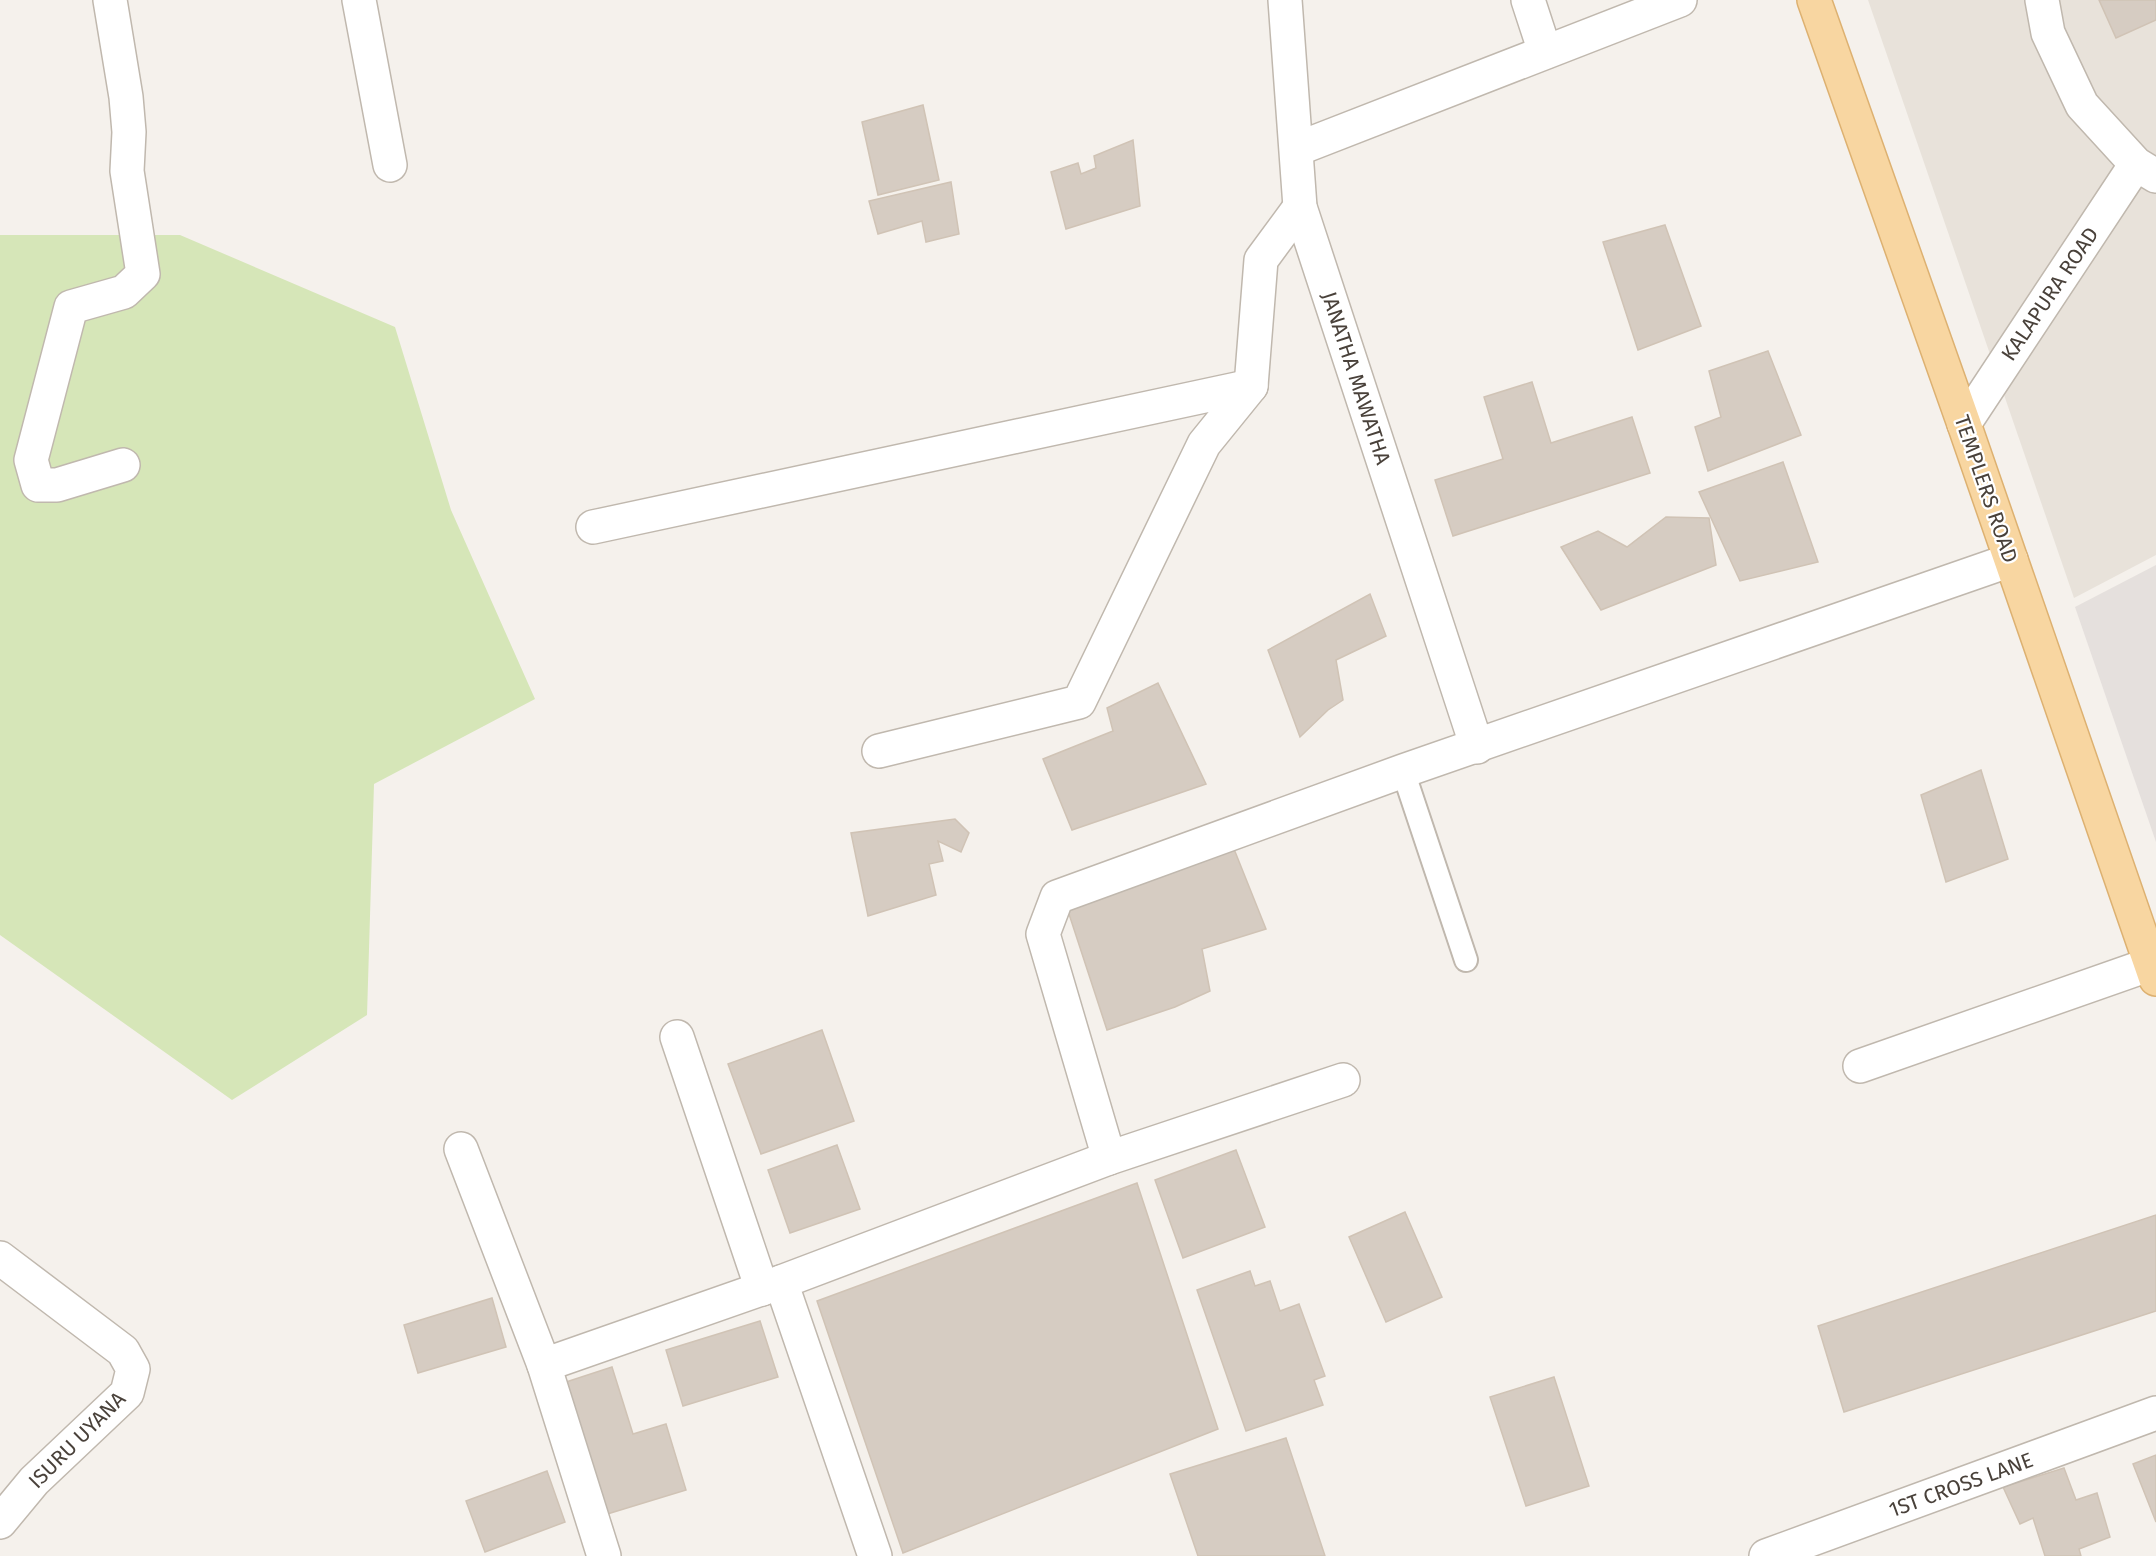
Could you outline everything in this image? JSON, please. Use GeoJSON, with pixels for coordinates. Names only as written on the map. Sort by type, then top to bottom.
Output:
{"type":"FeatureCollection","features":[{"type":"Feature","properties":{"kind":"main road","name":"TEMPLERS ROAD"},"geometry":{"type":"LineString","coordinates":[[1814,0],[1964,424],[2153,972]]}},
{"type":"Feature","properties":{"kind":"street"},"geometry":{"type":"LineString","coordinates":[[110,0],[126,97],[129,132],[126,171],[143,274],[124,291],[71,307],[31,460],[38,485],[57,484],[123,465]]}},
{"type":"Feature","properties":{"kind":"street"},"geometry":{"type":"LineString","coordinates":[[359,0],[390,165]]}},
{"type":"Feature","properties":{"kind":"street","name":"JANATHA MAWATHA"},"geometry":{"type":"LineString","coordinates":[[1285,0],[1300,207],[1477,747]]}},
{"type":"Feature","properties":{"kind":"street"},"geometry":{"type":"LineString","coordinates":[[1528,0],[1545,52]]}},
{"type":"Feature","properties":{"kind":"street"},"geometry":{"type":"LineString","coordinates":[[1297,149],[1680,0]]}},
{"type":"Feature","properties":{"kind":"street","name":"KALAPURA ROAD"},"geometry":{"type":"LineString","coordinates":[[1964,424],[2146,170],[2082,105],[2048,33],[2042,0]]}},
{"type":"Feature","properties":{"kind":"street"},"geometry":{"type":"LineString","coordinates":[[879,751],[1079,702],[1203,444],[1251,386],[1261,260],[1300,207]]}},
{"type":"Feature","properties":{"kind":"street"},"geometry":{"type":"LineString","coordinates":[[593,527],[1251,386]]}},
{"type":"Feature","properties":{"kind":"street"},"geometry":{"type":"LineString","coordinates":[[1108,1158],[1043,934],[1057,897],[1403,771],[2011,560]]}},
{"type":"Feature","properties":{"kind":"street"},"geometry":{"type":"LineString","coordinates":[[1860,1066],[2153,972]]}},
{"type":"Feature","properties":{"kind":"street"},"geometry":{"type":"LineString","coordinates":[[677,1036],[875,1556]]}},
{"type":"Feature","properties":{"kind":"street"},"geometry":{"type":"LineString","coordinates":[[544,1365],[771,1286],[1108,1158],[1343,1080]]}},
{"type":"Feature","properties":{"kind":"street"},"geometry":{"type":"LineString","coordinates":[[461,1149],[544,1365],[604,1556]]}},
{"type":"Feature","properties":{"kind":"street","name":"ISURU UYANA"},"geometry":{"type":"LineString","coordinates":[[0,1258],[123,1351],[133,1369],[127,1393],[34,1481],[0,1522]]}},
{"type":"Feature","properties":{"kind":"street","name":"1ST CROSS LANE"},"geometry":{"type":"LineString","coordinates":[[1766,1556],[2156,1413]]}},
{"type":"Feature","properties":{"kind":"lane"},"geometry":{"type":"LineString","coordinates":[[1403,771],[1466,960]]}},
{"type":"Feature","properties":{"kind":"shaded area"},"geometry":{"type":"Polygon","coordinates":[[[1868,0],[2156,0],[2156,555],[2074,598],[1868,0]]]}},
{"type":"Feature","properties":{"kind":"shaded area"},"geometry":{"type":"Polygon","coordinates":[[[2156,565],[2156,842],[2075,607],[2156,565]]]}},
{"type":"Feature","properties":{"kind":"green space"},"geometry":{"type":"Polygon","coordinates":[[[0,235],[180,235],[395,327],[451,510],[535,699],[374,784],[367,1015],[232,1100],[0,935],[0,235]]]}},
{"type":"Feature","properties":{"kind":"building"},"geometry":{"type":"Polygon","coordinates":[[[2099,0],[2156,0],[2156,20],[2116,38],[2099,0]]]}},
{"type":"Feature","properties":{"kind":"building"},"geometry":{"type":"Polygon","coordinates":[[[923,105],[939,180],[878,195],[862,122],[923,105]]]}},
{"type":"Feature","properties":{"kind":"building"},"geometry":{"type":"Polygon","coordinates":[[[1133,140],[1140,206],[1066,229],[1051,172],[1078,163],[1081,174],[1096,168],[1094,156],[1133,140]]]}},
{"type":"Feature","properties":{"kind":"building"},"geometry":{"type":"Polygon","coordinates":[[[951,182],[959,234],[926,242],[922,221],[878,234],[869,201],[951,182]]]}},
{"type":"Feature","properties":{"kind":"building"},"geometry":{"type":"Polygon","coordinates":[[[1665,225],[1701,326],[1638,350],[1603,242],[1665,225]]]}},
{"type":"Feature","properties":{"kind":"building"},"geometry":{"type":"Polygon","coordinates":[[[1768,351],[1801,435],[1708,471],[1695,427],[1721,417],[1709,371],[1768,351]]]}},
{"type":"Feature","properties":{"kind":"building"},"geometry":{"type":"Polygon","coordinates":[[[1532,382],[1551,443],[1632,417],[1650,473],[1453,536],[1435,480],[1503,459],[1484,397],[1532,382]]]}},
{"type":"Feature","properties":{"kind":"building"},"geometry":{"type":"Polygon","coordinates":[[[1783,462],[1818,562],[1740,581],[1699,492],[1783,462]]]}},
{"type":"Feature","properties":{"kind":"building"},"geometry":{"type":"Polygon","coordinates":[[[1666,517],[1709,518],[1716,565],[1601,610],[1561,547],[1598,531],[1627,547],[1666,517]]]}},
{"type":"Feature","properties":{"kind":"building"},"geometry":{"type":"Polygon","coordinates":[[[1370,594],[1386,636],[1336,660],[1343,700],[1328,710],[1300,737],[1268,650],[1370,594]]]}},
{"type":"Feature","properties":{"kind":"building"},"geometry":{"type":"Polygon","coordinates":[[[1158,683],[1206,784],[1072,830],[1043,759],[1113,731],[1107,708],[1158,683]]]}},
{"type":"Feature","properties":{"kind":"building"},"geometry":{"type":"Polygon","coordinates":[[[1981,770],[2008,859],[1946,882],[1921,795],[1981,770]]]}},
{"type":"Feature","properties":{"kind":"building"},"geometry":{"type":"Polygon","coordinates":[[[955,819],[969,833],[961,852],[938,841],[943,861],[929,864],[936,895],[868,916],[851,833],[955,819]]]}},
{"type":"Feature","properties":{"kind":"building"},"geometry":{"type":"Polygon","coordinates":[[[1234,849],[1266,929],[1202,949],[1210,991],[1175,1007],[1107,1030],[1067,908],[1234,849]]]}},
{"type":"Feature","properties":{"kind":"building"},"geometry":{"type":"Polygon","coordinates":[[[822,1030],[854,1121],[761,1154],[728,1064],[822,1030]]]}},
{"type":"Feature","properties":{"kind":"building"},"geometry":{"type":"Polygon","coordinates":[[[837,1145],[860,1209],[790,1233],[768,1170],[837,1145]]]}},
{"type":"Feature","properties":{"kind":"building"},"geometry":{"type":"Polygon","coordinates":[[[1236,1150],[1265,1227],[1183,1258],[1155,1180],[1236,1150]]]}},
{"type":"Feature","properties":{"kind":"building"},"geometry":{"type":"Polygon","coordinates":[[[1137,1183],[1218,1429],[903,1553],[817,1301],[1137,1183]]]}},
{"type":"Feature","properties":{"kind":"building"},"geometry":{"type":"Polygon","coordinates":[[[1405,1212],[1442,1297],[1386,1322],[1349,1237],[1405,1212]]]}},
{"type":"Feature","properties":{"kind":"building"},"geometry":{"type":"Polygon","coordinates":[[[2156,1215],[2156,1311],[1844,1412],[1818,1326],[2156,1215]]]}},
{"type":"Feature","properties":{"kind":"building"},"geometry":{"type":"Polygon","coordinates":[[[1250,1271],[1255,1286],[1270,1281],[1280,1311],[1299,1304],[1325,1376],[1314,1380],[1323,1405],[1246,1431],[1197,1290],[1250,1271]]]}},
{"type":"Feature","properties":{"kind":"building"},"geometry":{"type":"Polygon","coordinates":[[[492,1298],[506,1347],[418,1373],[404,1325],[492,1298]]]}},
{"type":"Feature","properties":{"kind":"building"},"geometry":{"type":"Polygon","coordinates":[[[760,1321],[778,1377],[683,1406],[666,1350],[760,1321]]]}},
{"type":"Feature","properties":{"kind":"building"},"geometry":{"type":"Polygon","coordinates":[[[612,1367],[633,1434],[666,1424],[686,1490],[604,1515],[563,1383],[612,1367]]]}},
{"type":"Feature","properties":{"kind":"building"},"geometry":{"type":"Polygon","coordinates":[[[1554,1377],[1589,1486],[1526,1506],[1490,1397],[1554,1377]]]}},
{"type":"Feature","properties":{"kind":"building"},"geometry":{"type":"Polygon","coordinates":[[[1286,1438],[1325,1556],[1198,1556],[1170,1474],[1286,1438]]]}},
{"type":"Feature","properties":{"kind":"building"},"geometry":{"type":"Polygon","coordinates":[[[2156,1455],[2156,1522],[2133,1464],[2156,1455]]]}},
{"type":"Feature","properties":{"kind":"building"},"geometry":{"type":"Polygon","coordinates":[[[2064,1468],[2076,1500],[2097,1493],[2110,1537],[2079,1549],[2081,1556],[2045,1556],[2033,1518],[2020,1524],[2003,1487],[2064,1468]]]}},
{"type":"Feature","properties":{"kind":"building"},"geometry":{"type":"Polygon","coordinates":[[[547,1471],[565,1522],[485,1552],[466,1501],[547,1471]]]}}]}
